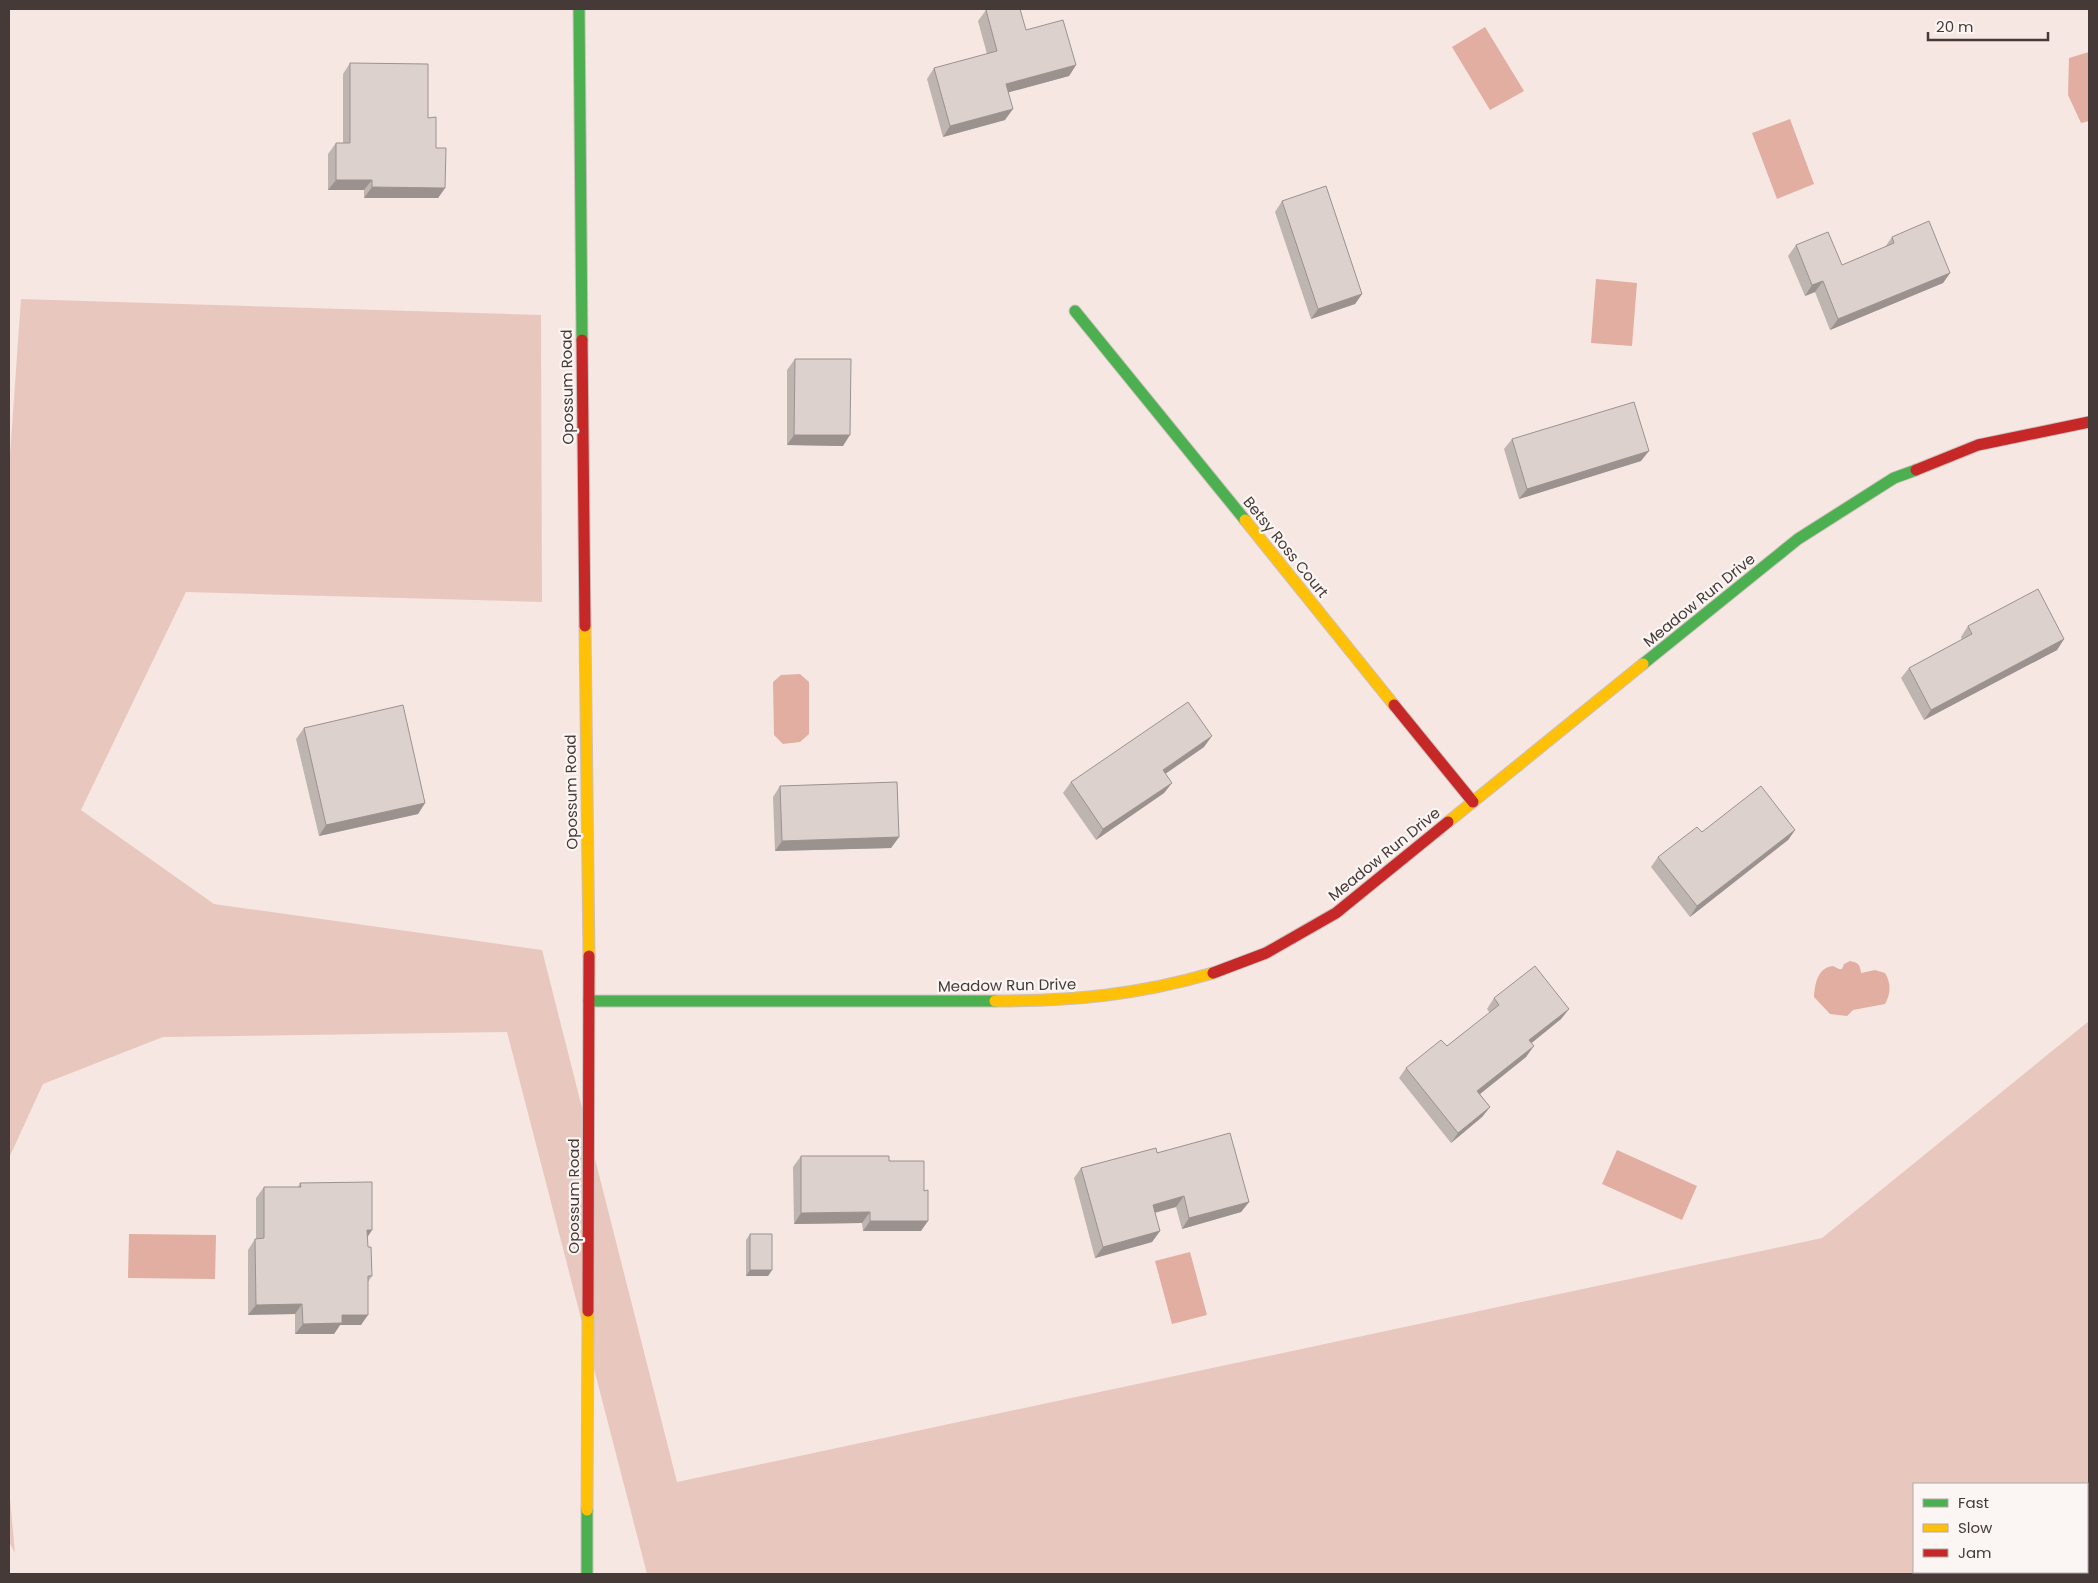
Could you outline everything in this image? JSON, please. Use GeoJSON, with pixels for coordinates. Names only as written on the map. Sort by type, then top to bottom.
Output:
{"type":"FeatureCollection","features":[{"type":"Feature","properties":{"kind":"street","name":"Opossum Road"},"geometry":{"type":"LineString","coordinates":[[578,9],[589,1001],[587,1574]]}},
{"type":"Feature","properties":{"kind":"street","name":"Betsy Ross Court"},"geometry":{"type":"LineString","coordinates":[[1074,311],[1474,802]]}},
{"type":"Feature","properties":{"kind":"street","name":"Meadow Run Drive"},"geometry":{"type":"LineString","coordinates":[[589,1001],[1024,1001],[1082,999],[1152,988],[1211,974],[1257,957],[1296,937],[1336,913],[1798,539],[1894,478],[1978,445],[2089,422]]}},
{"type":"Feature","properties":{"kind":"shaded area"},"geometry":{"type":"Polygon","coordinates":[[[1485,27],[1524,91],[1490,110],[1452,47],[1485,27]]]}},
{"type":"Feature","properties":{"kind":"shaded area"},"geometry":{"type":"Polygon","coordinates":[[[2089,52],[2089,121],[2081,123],[2068,95],[2069,58],[2089,52]]]}},
{"type":"Feature","properties":{"kind":"shaded area"},"geometry":{"type":"Polygon","coordinates":[[[1790,119],[1814,184],[1777,199],[1752,133],[1790,119]]]}},
{"type":"Feature","properties":{"kind":"shaded area"},"geometry":{"type":"Polygon","coordinates":[[[1596,279],[1637,283],[1632,346],[1591,343],[1596,279]]]}},
{"type":"Feature","properties":{"kind":"shaded area"},"geometry":{"type":"Polygon","coordinates":[[[21,299],[541,315],[542,602],[186,592],[81,810],[214,904],[542,950],[677,1482],[1822,1238],[2089,1021],[2089,1574],[647,1574],[507,1032],[163,1037],[43,1084],[9,1158],[9,469],[21,299]]]}},
{"type":"Feature","properties":{"kind":"shaded area"},"geometry":{"type":"Polygon","coordinates":[[[800,674],[809,682],[809,734],[800,742],[783,744],[774,735],[773,682],[781,675],[800,674]]]}},
{"type":"Feature","properties":{"kind":"shaded area"},"geometry":{"type":"Polygon","coordinates":[[[1850,961],[1858,965],[1861,973],[1875,970],[1885,973],[1890,988],[1887,1000],[1885,1004],[1853,1010],[1847,1016],[1830,1014],[1814,997],[1818,977],[1828,967],[1833,966],[1842,969],[1844,964],[1850,961]]]}},
{"type":"Feature","properties":{"kind":"shaded area"},"geometry":{"type":"Polygon","coordinates":[[[1617,1150],[1697,1186],[1682,1220],[1602,1184],[1617,1150]]]}},
{"type":"Feature","properties":{"kind":"shaded area"},"geometry":{"type":"Polygon","coordinates":[[[129,1234],[216,1235],[215,1279],[128,1278],[129,1234]]]}},
{"type":"Feature","properties":{"kind":"shaded area"},"geometry":{"type":"Polygon","coordinates":[[[1190,1252],[1207,1315],[1172,1324],[1155,1261],[1190,1252]]]}},
{"type":"Feature","properties":{"kind":"shaded area"},"geometry":{"type":"Polygon","coordinates":[[[9,1487],[15,1553],[9,1542],[9,1487]]]}},
{"type":"Feature","properties":{"kind":"building"},"geometry":{"type":"Polygon","coordinates":[[[1020,9],[1026,30],[1063,20],[1076,65],[1006,84],[1013,109],[950,126],[934,68],[997,51],[986,10],[1020,9]]]}},
{"type":"Feature","properties":{"kind":"building"},"geometry":{"type":"Polygon","coordinates":[[[350,63],[428,64],[428,118],[436,117],[436,148],[446,148],[445,188],[372,187],[372,180],[336,180],[336,143],[350,143],[350,63]]]}},
{"type":"Feature","properties":{"kind":"building"},"geometry":{"type":"Polygon","coordinates":[[[1326,186],[1362,294],[1318,309],[1282,201],[1326,186]]]}},
{"type":"Feature","properties":{"kind":"building"},"geometry":{"type":"Polygon","coordinates":[[[1929,221],[1950,273],[1838,319],[1823,281],[1812,285],[1796,245],[1828,232],[1842,265],[1894,243],[1892,237],[1929,221]]]}},
{"type":"Feature","properties":{"kind":"building"},"geometry":{"type":"Polygon","coordinates":[[[795,359],[851,359],[850,435],[794,435],[795,359]]]}},
{"type":"Feature","properties":{"kind":"building"},"geometry":{"type":"Polygon","coordinates":[[[1634,402],[1649,451],[1527,489],[1512,439],[1634,402]]]}},
{"type":"Feature","properties":{"kind":"building"},"geometry":{"type":"Polygon","coordinates":[[[2038,589],[2064,639],[1931,710],[1909,668],[1972,634],[1968,626],[2038,589]]]}},
{"type":"Feature","properties":{"kind":"building"},"geometry":{"type":"Polygon","coordinates":[[[1188,702],[1212,736],[1163,770],[1172,783],[1103,829],[1071,782],[1188,702]]]}},
{"type":"Feature","properties":{"kind":"building"},"geometry":{"type":"Polygon","coordinates":[[[403,705],[425,803],[326,825],[304,728],[403,705]]]}},
{"type":"Feature","properties":{"kind":"building"},"geometry":{"type":"Polygon","coordinates":[[[897,782],[899,837],[782,841],[780,786],[897,782]]]}},
{"type":"Feature","properties":{"kind":"building"},"geometry":{"type":"Polygon","coordinates":[[[1761,786],[1795,830],[1697,906],[1658,857],[1697,827],[1702,832],[1761,786]]]}},
{"type":"Feature","properties":{"kind":"building"},"geometry":{"type":"Polygon","coordinates":[[[1535,966],[1569,1009],[1529,1040],[1534,1046],[1477,1091],[1490,1107],[1458,1133],[1406,1068],[1441,1040],[1447,1046],[1499,1005],[1494,998],[1535,966]]]}},
{"type":"Feature","properties":{"kind":"building"},"geometry":{"type":"Polygon","coordinates":[[[1230,1133],[1249,1202],[1189,1218],[1184,1196],[1153,1205],[1160,1231],[1103,1247],[1081,1168],[1156,1148],[1157,1153],[1230,1133]]]}},
{"type":"Feature","properties":{"kind":"building"},"geometry":{"type":"Polygon","coordinates":[[[801,1156],[889,1156],[889,1161],[924,1161],[924,1191],[928,1190],[928,1221],[870,1221],[870,1212],[801,1213],[801,1156]]]}},
{"type":"Feature","properties":{"kind":"building"},"geometry":{"type":"Polygon","coordinates":[[[372,1182],[372,1230],[367,1230],[368,1247],[371,1247],[372,1276],[368,1276],[368,1315],[342,1315],[342,1323],[303,1324],[302,1304],[256,1305],[255,1239],[264,1238],[264,1187],[301,1187],[300,1183],[372,1182]]]}},
{"type":"Feature","properties":{"kind":"building"},"geometry":{"type":"Polygon","coordinates":[[[750,1234],[772,1234],[772,1270],[750,1270],[750,1234]]]}},
{"type":"Feature","properties":{"kind":"traffic: fast"},"geometry":{"type":"LineString","coordinates":[[579,9],[582,340]]}},
{"type":"Feature","properties":{"kind":"traffic: fast"},"geometry":{"type":"LineString","coordinates":[[1075,311],[1245,520]]}},
{"type":"Feature","properties":{"kind":"traffic: fast"},"geometry":{"type":"LineString","coordinates":[[1643,664],[1798,539],[1894,478],[1916,470]]}},
{"type":"Feature","properties":{"kind":"traffic: fast"},"geometry":{"type":"LineString","coordinates":[[589,1001],[995,1001]]}},
{"type":"Feature","properties":{"kind":"traffic: fast"},"geometry":{"type":"LineString","coordinates":[[587,1510],[587,1574]]}},
{"type":"Feature","properties":{"kind":"traffic: slow"},"geometry":{"type":"LineString","coordinates":[[1245,520],[1394,705]]}},
{"type":"Feature","properties":{"kind":"traffic: slow"},"geometry":{"type":"LineString","coordinates":[[585,626],[589,956]]}},
{"type":"Feature","properties":{"kind":"traffic: slow"},"geometry":{"type":"LineString","coordinates":[[1448,822],[1643,664]]}},
{"type":"Feature","properties":{"kind":"traffic: slow"},"geometry":{"type":"LineString","coordinates":[[995,1001],[1052,1000],[1131,992],[1213,973]]}},
{"type":"Feature","properties":{"kind":"traffic: slow"},"geometry":{"type":"LineString","coordinates":[[587,1510],[588,1311]]}},
{"type":"Feature","properties":{"kind":"traffic: jam"},"geometry":{"type":"LineString","coordinates":[[582,340],[585,626]]}},
{"type":"Feature","properties":{"kind":"traffic: jam"},"geometry":{"type":"LineString","coordinates":[[1916,470],[1978,445],[2089,422]]}},
{"type":"Feature","properties":{"kind":"traffic: jam"},"geometry":{"type":"LineString","coordinates":[[1394,705],[1473,802]]}},
{"type":"Feature","properties":{"kind":"traffic: jam"},"geometry":{"type":"LineString","coordinates":[[1213,973],[1266,953],[1336,913],[1448,822]]}},
{"type":"Feature","properties":{"kind":"traffic: jam"},"geometry":{"type":"LineString","coordinates":[[588,1311],[589,956]]}}]}
